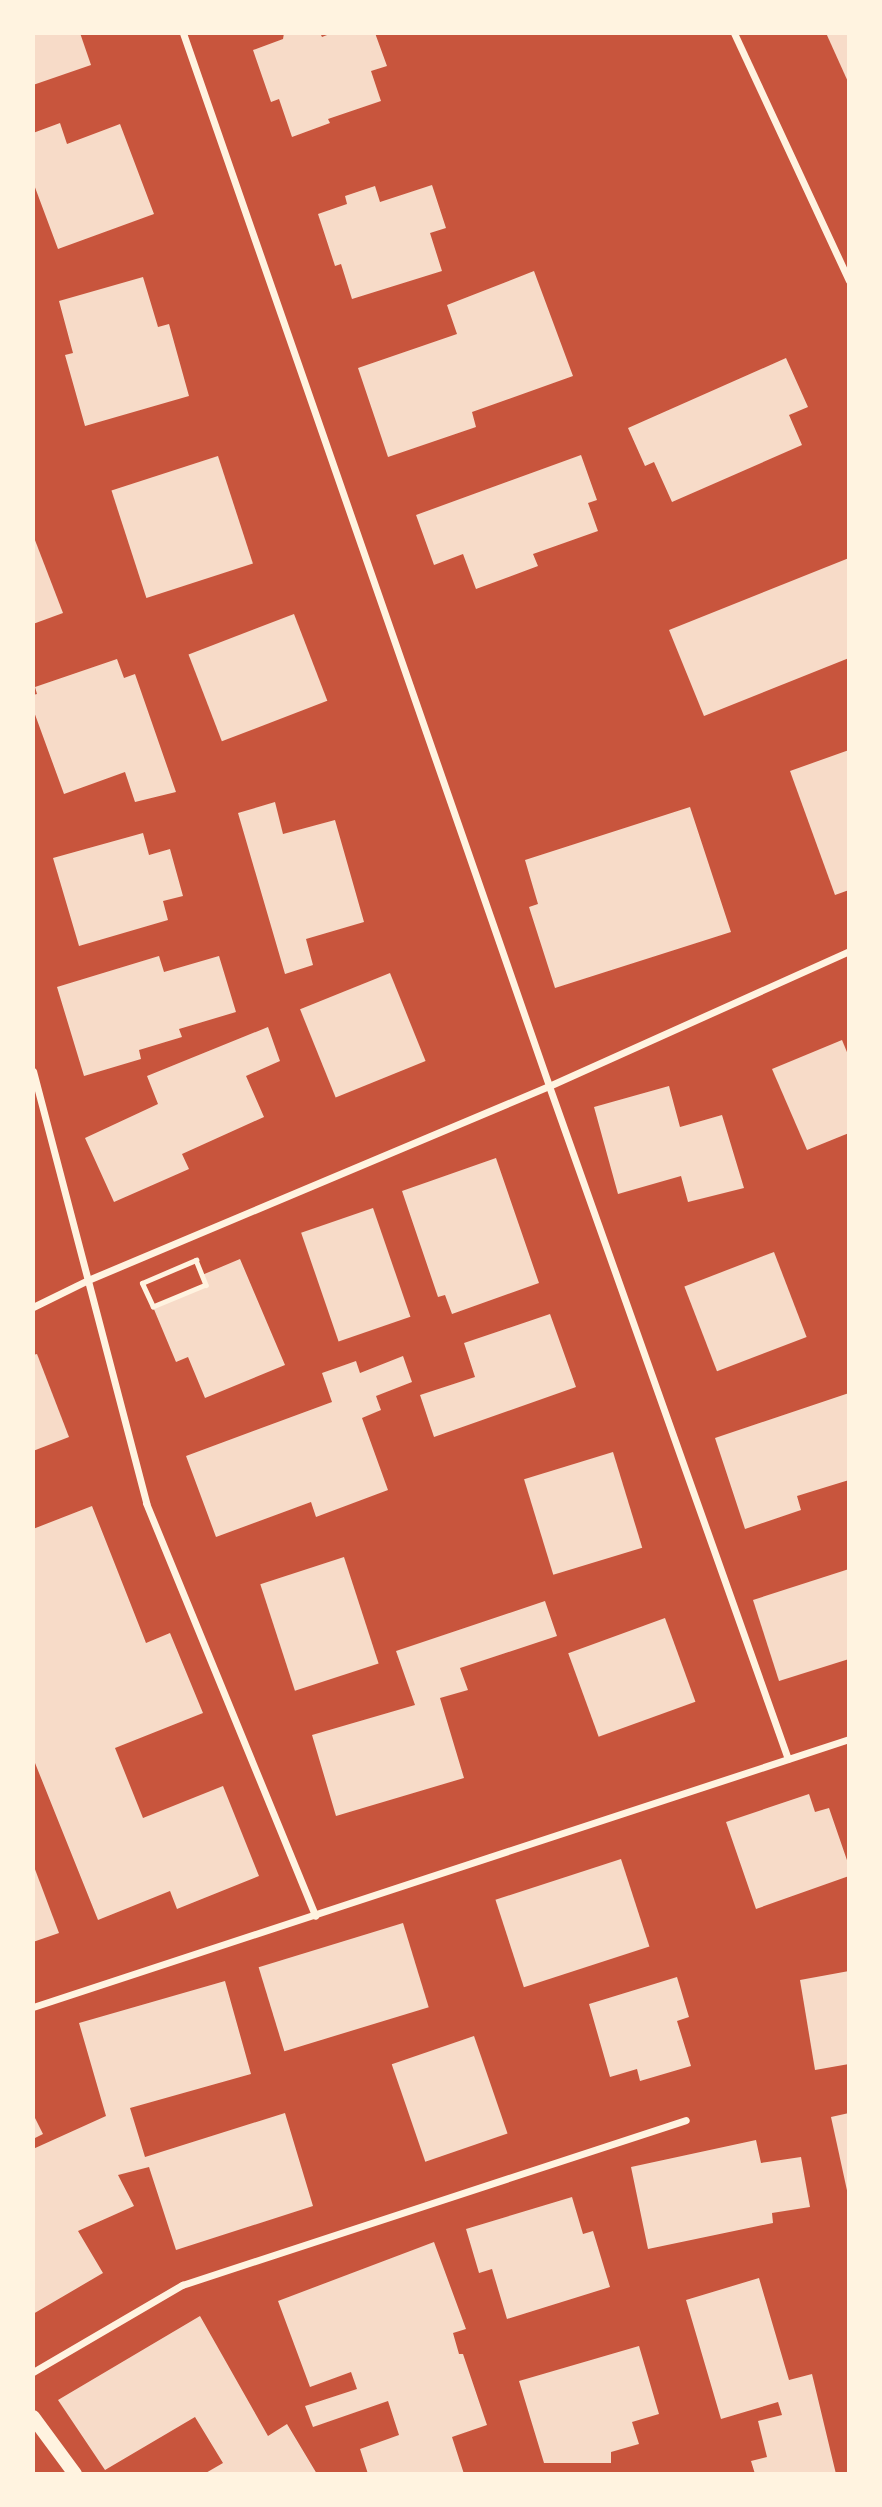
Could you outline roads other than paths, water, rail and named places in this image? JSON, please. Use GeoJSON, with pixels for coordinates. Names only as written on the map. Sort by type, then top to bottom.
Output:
{"type":"FeatureCollection","features":[{"type":"Feature","properties":{"kind":"main road"},"geometry":{"type":"LineString","coordinates":[[33,2417],[75,2474]]}},
{"type":"Feature","properties":{"kind":"street"},"geometry":{"type":"LineString","coordinates":[[183,33],[549,1086],[788,1759]]}},
{"type":"Feature","properties":{"kind":"street"},"geometry":{"type":"LineString","coordinates":[[734,33],[849,281]]}},
{"type":"Feature","properties":{"kind":"street"},"geometry":{"type":"LineString","coordinates":[[33,1307],[88,1280],[549,1086],[849,951]]}},
{"type":"Feature","properties":{"kind":"street"},"geometry":{"type":"LineString","coordinates":[[33,1071],[146,1503],[315,1916]]}},
{"type":"Feature","properties":{"kind":"street"},"geometry":{"type":"LineString","coordinates":[[33,2007],[849,1739]]}},
{"type":"Feature","properties":{"kind":"street"},"geometry":{"type":"LineString","coordinates":[[33,2372],[182,2285],[686,2120]]}}]}
